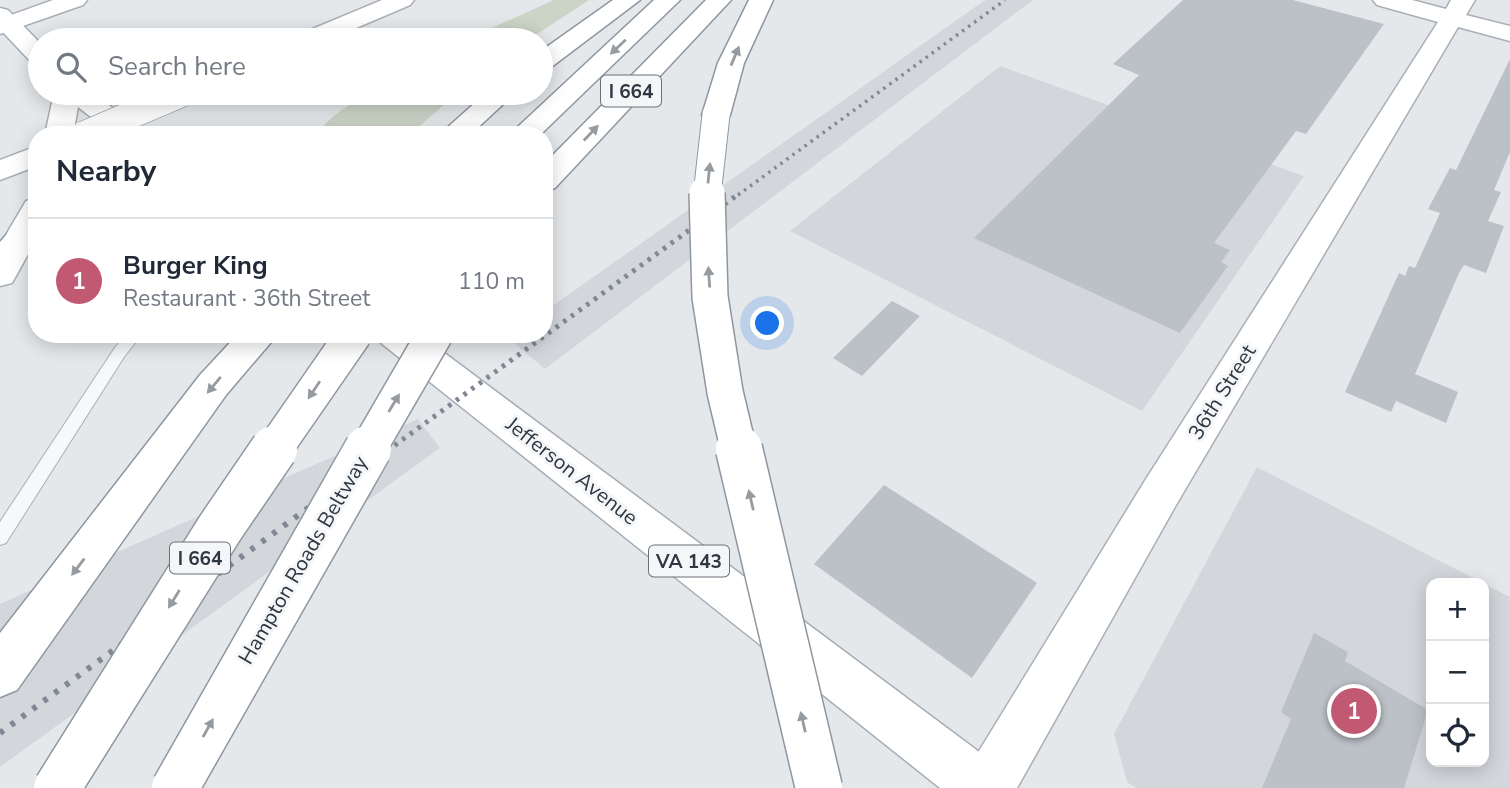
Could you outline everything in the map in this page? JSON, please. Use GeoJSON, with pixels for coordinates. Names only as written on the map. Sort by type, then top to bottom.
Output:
{"type":"FeatureCollection","features":[{"type":"Feature","properties":{"kind":"main road"},"geometry":{"type":"LineString","coordinates":[[2,28],[75,0]]}},
{"type":"Feature","properties":{"kind":"main road"},"geometry":{"type":"LineString","coordinates":[[335,28],[402,0]]}},
{"type":"Feature","properties":{"kind":"main road"},"geometry":{"type":"LineString","coordinates":[[553,54],[628,0]]}},
{"type":"Feature","properties":{"kind":"main road","name":"I 664"},"geometry":{"type":"LineString","coordinates":[[533,126],[667,0]]}},
{"type":"Feature","properties":{"kind":"main road","name":"I 664"},"geometry":{"type":"LineString","coordinates":[[553,174],[719,0]]}},
{"type":"Feature","properties":{"kind":"main road"},"geometry":{"type":"LineString","coordinates":[[761,0],[731,63],[716,115],[706,203],[710,297],[725,393],[819,788]]}},
{"type":"Feature","properties":{"kind":"main road"},"geometry":{"type":"LineString","coordinates":[[1385,0],[1458,9],[1510,34]]}},
{"type":"Feature","properties":{"kind":"main road","name":"36th Street"},"geometry":{"type":"LineString","coordinates":[[985,788],[1161,492],[1458,9]]}},
{"type":"Feature","properties":{"kind":"main road"},"geometry":{"type":"LineString","coordinates":[[2,28],[28,48]]}},
{"type":"Feature","properties":{"kind":"main road"},"geometry":{"type":"LineString","coordinates":[[2,28],[28,56]]}},
{"type":"Feature","properties":{"kind":"main road"},"geometry":{"type":"LineString","coordinates":[[60,126],[64,105]]}},
{"type":"Feature","properties":{"kind":"main road"},"geometry":{"type":"LineString","coordinates":[[93,105],[120,126]]}},
{"type":"Feature","properties":{"kind":"main road"},"geometry":{"type":"LineString","coordinates":[[105,126],[154,105]]}},
{"type":"Feature","properties":{"kind":"main road"},"geometry":{"type":"LineString","coordinates":[[464,126],[488,105]]}},
{"type":"Feature","properties":{"kind":"main road"},"geometry":{"type":"LineString","coordinates":[[0,170],[28,159]]}},
{"type":"Feature","properties":{"kind":"main road"},"geometry":{"type":"LineString","coordinates":[[0,275],[28,223]]}},
{"type":"Feature","properties":{"kind":"main road"},"geometry":{"type":"LineString","coordinates":[[0,673],[213,385],[252,343]]}},
{"type":"Feature","properties":{"kind":"main road","name":"I 664"},"geometry":{"type":"LineString","coordinates":[[57,788],[219,527],[348,343]]}},
{"type":"Feature","properties":{"kind":"main road","name":"Jefferson Avenue"},"geometry":{"type":"LineString","coordinates":[[406,343],[985,788]]}},
{"type":"Feature","properties":{"kind":"main road","name":"Hampton Roads Beltway"},"geometry":{"type":"LineString","coordinates":[[175,788],[273,612],[430,343]]}},
{"type":"Feature","properties":{"kind":"lane"},"geometry":{"type":"LineString","coordinates":[[0,537],[128,343]]}},
{"type":"Feature","properties":{"kind":"shaded area"},"geometry":{"type":"Polygon","coordinates":[[[554,0],[589,0],[546,28],[492,28],[554,0]]]}},
{"type":"Feature","properties":{"kind":"shaded area"},"geometry":{"type":"Polygon","coordinates":[[[985,0],[1033,0],[545,369],[514,343],[553,343],[553,306],[985,0]]]}},
{"type":"Feature","properties":{"kind":"shaded area"},"geometry":{"type":"Polygon","coordinates":[[[1000,66],[1304,176],[1142,411],[790,231],[1000,66]]]}},
{"type":"Feature","properties":{"kind":"shaded area"},"geometry":{"type":"Polygon","coordinates":[[[444,105],[420,126],[323,126],[348,106],[444,105]]]}},
{"type":"Feature","properties":{"kind":"shaded area"},"geometry":{"type":"Polygon","coordinates":[[[418,419],[440,448],[0,767],[0,604],[418,419]]]}},
{"type":"Feature","properties":{"kind":"shaded area"},"geometry":{"type":"Polygon","coordinates":[[[1257,467],[1473,578],[1426,578],[1426,767],[1489,767],[1489,586],[1510,597],[1510,788],[1136,788],[1127,782],[1114,734],[1257,467]]]}},
{"type":"Feature","properties":{"kind":"building"},"geometry":{"type":"Polygon","coordinates":[[[1183,0],[1293,0],[1384,24],[1306,134],[1296,131],[1214,243],[1230,250],[1221,262],[1228,266],[1180,333],[974,238],[1139,75],[1113,64],[1183,0]]]}},
{"type":"Feature","properties":{"kind":"building"},"geometry":{"type":"Polygon","coordinates":[[[1510,59],[1510,152],[1494,190],[1501,192],[1488,221],[1504,226],[1486,273],[1464,265],[1459,273],[1415,374],[1458,392],[1446,423],[1396,401],[1391,412],[1345,392],[1399,273],[1405,276],[1409,266],[1415,268],[1440,213],[1428,209],[1450,168],[1456,170],[1510,59]]]}},
{"type":"Feature","properties":{"kind":"building"},"geometry":{"type":"Polygon","coordinates":[[[892,301],[920,316],[862,376],[833,358],[892,301]]]}},
{"type":"Feature","properties":{"kind":"building"},"geometry":{"type":"Polygon","coordinates":[[[884,485],[1037,583],[972,678],[814,564],[884,485]]]}},
{"type":"Feature","properties":{"kind":"building"},"geometry":{"type":"Polygon","coordinates":[[[1314,633],[1348,652],[1345,661],[1426,709],[1426,716],[1404,788],[1262,788],[1291,719],[1281,712],[1314,633]]]}},
{"type":"Feature","properties":{"kind":"railway"},"geometry":{"type":"LineString","coordinates":[[738,195],[1005,0]]}},
{"type":"Feature","properties":{"kind":"railway"},"geometry":{"type":"LineString","coordinates":[[553,330],[740,193]]}},
{"type":"Feature","properties":{"kind":"railway"},"geometry":{"type":"LineString","coordinates":[[387,451],[535,343]]}},
{"type":"Feature","properties":{"kind":"railway"},"geometry":{"type":"LineString","coordinates":[[0,733],[389,449]]}},
{"type":"Feature","properties":{"kind":"place","name":"Burger King"},"geometry":{"type":"Point","coordinates":[1354,711]}}]}
